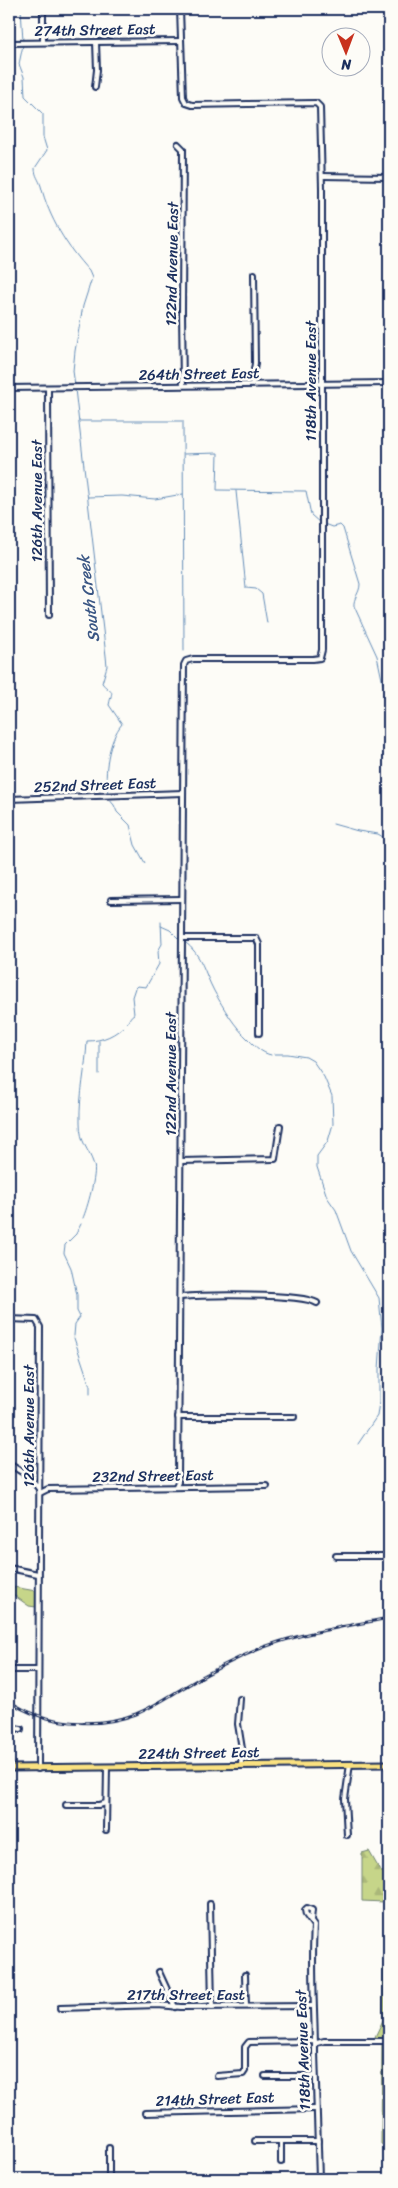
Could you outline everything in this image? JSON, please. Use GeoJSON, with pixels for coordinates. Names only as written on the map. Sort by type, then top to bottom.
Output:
{"type":"FeatureCollection","features":[{"type":"Feature","properties":{"kind":"main road","name":"224th Street East"},"geometry":{"type":"LineString","coordinates":[[9,1768],[389,1764]]}},
{"type":"Feature","properties":{"kind":"street"},"geometry":{"type":"LineString","coordinates":[[43,9],[44,42]]}},
{"type":"Feature","properties":{"kind":"street"},"geometry":{"type":"LineString","coordinates":[[180,9],[181,40]]}},
{"type":"Feature","properties":{"kind":"street","name":"274th Street East"},"geometry":{"type":"LineString","coordinates":[[9,43],[181,40]]}},
{"type":"Feature","properties":{"kind":"street","name":"118th Avenue East"},"geometry":{"type":"LineString","coordinates":[[181,40],[183,97],[186,104],[316,103],[319,105],[322,135],[322,650],[320,656],[313,659],[207,659],[186,661]]}},
{"type":"Feature","properties":{"kind":"street"},"geometry":{"type":"LineString","coordinates":[[95,87],[97,70],[96,42]]}},
{"type":"Feature","properties":{"kind":"street"},"geometry":{"type":"LineString","coordinates":[[389,128],[389,167]]}},
{"type":"Feature","properties":{"kind":"street","name":"122nd Avenue East"},"geometry":{"type":"LineString","coordinates":[[178,144],[183,149],[184,270],[182,312],[184,385]]}},
{"type":"Feature","properties":{"kind":"street"},"geometry":{"type":"LineString","coordinates":[[322,176],[389,177],[389,171]]}},
{"type":"Feature","properties":{"kind":"street"},"geometry":{"type":"LineString","coordinates":[[252,384],[255,363],[254,274]]}},
{"type":"Feature","properties":{"kind":"street","name":"264th Street East"},"geometry":{"type":"LineString","coordinates":[[9,388],[389,383]]}},
{"type":"Feature","properties":{"kind":"street","name":"126th Avenue East"},"geometry":{"type":"LineString","coordinates":[[48,388],[49,615]]}},
{"type":"Feature","properties":{"kind":"street","name":"122nd Avenue East"},"geometry":{"type":"LineString","coordinates":[[176,1486],[180,1297],[184,667],[186,661]]}},
{"type":"Feature","properties":{"kind":"street","name":"252nd Street East"},"geometry":{"type":"LineString","coordinates":[[9,799],[183,793]]}},
{"type":"Feature","properties":{"kind":"street"},"geometry":{"type":"LineString","coordinates":[[111,900],[182,899]]}},
{"type":"Feature","properties":{"kind":"street"},"geometry":{"type":"LineString","coordinates":[[182,938],[255,937],[259,944],[260,1033]]}},
{"type":"Feature","properties":{"kind":"street"},"geometry":{"type":"LineString","coordinates":[[181,1161],[272,1159],[276,1156],[277,1132],[280,1126]]}},
{"type":"Feature","properties":{"kind":"street"},"geometry":{"type":"LineString","coordinates":[[180,1297],[213,1295],[300,1297],[317,1303]]}},
{"type":"Feature","properties":{"kind":"street","name":"126th Avenue East"},"geometry":{"type":"LineString","coordinates":[[9,1319],[33,1320],[38,1323],[40,1330],[38,1769]]}},
{"type":"Feature","properties":{"kind":"street"},"geometry":{"type":"LineString","coordinates":[[178,1417],[294,1417]]}},
{"type":"Feature","properties":{"kind":"street"},"geometry":{"type":"LineString","coordinates":[[9,1464],[33,1480],[38,1486],[40,1493]]}},
{"type":"Feature","properties":{"kind":"street","name":"232nd Street East"},"geometry":{"type":"LineString","coordinates":[[40,1493],[48,1489],[268,1486]]}},
{"type":"Feature","properties":{"kind":"street"},"geometry":{"type":"LineString","coordinates":[[336,1556],[389,1556]]}},
{"type":"Feature","properties":{"kind":"street"},"geometry":{"type":"LineString","coordinates":[[9,1568],[38,1574]]}},
{"type":"Feature","properties":{"kind":"street"},"geometry":{"type":"LineString","coordinates":[[9,1670],[38,1670]]}},
{"type":"Feature","properties":{"kind":"street"},"geometry":{"type":"LineString","coordinates":[[240,1699],[238,1724],[242,1749],[241,1765]]}},
{"type":"Feature","properties":{"kind":"street"},"geometry":{"type":"LineString","coordinates":[[9,1727],[21,1729]]}},
{"type":"Feature","properties":{"kind":"street"},"geometry":{"type":"LineString","coordinates":[[347,1835],[345,1800],[350,1764]]}},
{"type":"Feature","properties":{"kind":"street"},"geometry":{"type":"LineString","coordinates":[[106,1830],[107,1767]]}},
{"type":"Feature","properties":{"kind":"street"},"geometry":{"type":"LineString","coordinates":[[66,1805],[99,1805],[106,1802]]}},
{"type":"Feature","properties":{"kind":"street"},"geometry":{"type":"LineString","coordinates":[[210,1904],[212,2007]]}},
{"type":"Feature","properties":{"kind":"street","name":"118th Avenue East"},"geometry":{"type":"LineString","coordinates":[[311,1921],[314,1926],[313,2006],[314,2037],[317,2044],[315,2048],[315,2076],[319,2179]]}},
{"type":"Feature","properties":{"kind":"street"},"geometry":{"type":"LineString","coordinates":[[159,1972],[175,2007]]}},
{"type":"Feature","properties":{"kind":"street"},"geometry":{"type":"LineString","coordinates":[[245,1975],[246,2006]]}},
{"type":"Feature","properties":{"kind":"street","name":"217th Street East"},"geometry":{"type":"LineString","coordinates":[[60,2008],[158,2005],[175,2007],[313,2006]]}},
{"type":"Feature","properties":{"kind":"street"},"geometry":{"type":"LineString","coordinates":[[217,2076],[243,2074],[245,2071],[246,2044],[251,2042],[313,2041],[317,2044],[324,2041],[389,2041]]}},
{"type":"Feature","properties":{"kind":"street"},"geometry":{"type":"LineString","coordinates":[[265,2076],[315,2076]]}},
{"type":"Feature","properties":{"kind":"street","name":"214th Street East"},"geometry":{"type":"LineString","coordinates":[[145,2113],[316,2109]]}},
{"type":"Feature","properties":{"kind":"street"},"geometry":{"type":"LineString","coordinates":[[255,2141],[318,2141]]}},
{"type":"Feature","properties":{"kind":"street"},"geometry":{"type":"LineString","coordinates":[[281,2142],[282,2162]]}},
{"type":"Feature","properties":{"kind":"street"},"geometry":{"type":"LineString","coordinates":[[108,2148],[109,2179]]}},
{"type":"Feature","properties":{"kind":"green space"},"geometry":{"type":"Polygon","coordinates":[[[13,1587],[36,1591],[36,1607],[29,1606],[12,1594],[13,1587]]]}},
{"type":"Feature","properties":{"kind":"green space"},"geometry":{"type":"Polygon","coordinates":[[[369,1851],[381,1872],[389,1871],[389,2039],[374,2039],[383,2020],[384,1902],[362,1901],[362,1853],[369,1851]]]}},
{"type":"Feature","properties":{"kind":"green space"},"geometry":{"type":"Polygon","coordinates":[[[382,2044],[389,2044],[389,2147],[381,2144],[382,2044]]]}},
{"type":"Feature","properties":{"kind":"waterway","name":"South Creek"},"geometry":{"type":"LineString","coordinates":[[21,9],[23,41]]}},
{"type":"Feature","properties":{"kind":"waterway","name":"South Creek"},"geometry":{"type":"LineString","coordinates":[[23,45],[19,64],[24,77],[25,96],[43,114],[43,137],[47,150],[35,168],[36,173],[54,221],[66,242],[89,271],[92,278],[83,306],[75,351],[73,371],[75,385]]}},
{"type":"Feature","properties":{"kind":"waterway","name":"South Creek"},"geometry":{"type":"LineString","coordinates":[[75,389],[107,666],[102,683],[112,692],[109,705],[122,724],[117,730],[108,757],[106,776],[108,793]]}},
{"type":"Feature","properties":{"kind":"waterway"},"geometry":{"type":"LineString","coordinates":[[79,421],[183,421],[184,651]]}},
{"type":"Feature","properties":{"kind":"waterway"},"geometry":{"type":"LineString","coordinates":[[184,454],[218,453],[217,490],[306,491],[311,515],[320,523]]}},
{"type":"Feature","properties":{"kind":"waterway"},"geometry":{"type":"LineString","coordinates":[[236,491],[246,588],[256,589],[262,594],[267,623]]}},
{"type":"Feature","properties":{"kind":"waterway"},"geometry":{"type":"LineString","coordinates":[[88,497],[122,496],[155,499],[183,494]]}},
{"type":"Feature","properties":{"kind":"waterway"},"geometry":{"type":"LineString","coordinates":[[324,524],[332,527],[340,525],[343,528],[360,584],[354,606],[377,656],[383,684],[389,697]]}},
{"type":"Feature","properties":{"kind":"waterway","name":"South Creek"},"geometry":{"type":"LineString","coordinates":[[108,798],[117,812],[130,825],[135,845],[145,863]]}},
{"type":"Feature","properties":{"kind":"waterway"},"geometry":{"type":"LineString","coordinates":[[333,824],[378,834],[389,845]]}},
{"type":"Feature","properties":{"kind":"waterway"},"geometry":{"type":"LineString","coordinates":[[83,1218],[91,1192],[95,1169],[80,1129],[87,1041],[98,1040],[114,1034],[134,1014],[132,997],[135,988],[137,986],[146,987],[159,964],[158,951],[162,944],[161,922]]}},
{"type":"Feature","properties":{"kind":"waterway"},"geometry":{"type":"LineString","coordinates":[[161,926],[170,930],[180,940]]}},
{"type":"Feature","properties":{"kind":"waterway"},"geometry":{"type":"LineString","coordinates":[[185,942],[199,958],[214,991],[234,1023],[257,1047],[271,1055]]}},
{"type":"Feature","properties":{"kind":"waterway"},"geometry":{"type":"LineString","coordinates":[[99,1041],[99,1074]]}},
{"type":"Feature","properties":{"kind":"waterway"},"geometry":{"type":"LineString","coordinates":[[274,1054],[306,1057],[313,1061],[324,1077],[332,1096],[333,1124],[328,1141],[317,1156],[317,1167],[327,1197],[336,1210],[351,1251],[379,1298],[382,1328],[377,1416],[358,1444]]}},
{"type":"Feature","properties":{"kind":"waterway"},"geometry":{"type":"LineString","coordinates":[[74,1336],[75,1324],[80,1317],[77,1311],[77,1295],[71,1268],[64,1253],[65,1245],[76,1234],[81,1224]]}},
{"type":"Feature","properties":{"kind":"waterway"},"geometry":{"type":"LineString","coordinates":[[74,1338],[90,1386],[90,1394]]}},
{"type":"Feature","properties":{"kind":"railway"},"geometry":{"type":"LineString","coordinates":[[9,1701],[23,1709],[54,1720],[88,1723],[121,1719],[148,1708],[213,1671],[264,1647],[310,1633],[389,1618]]}}]}
